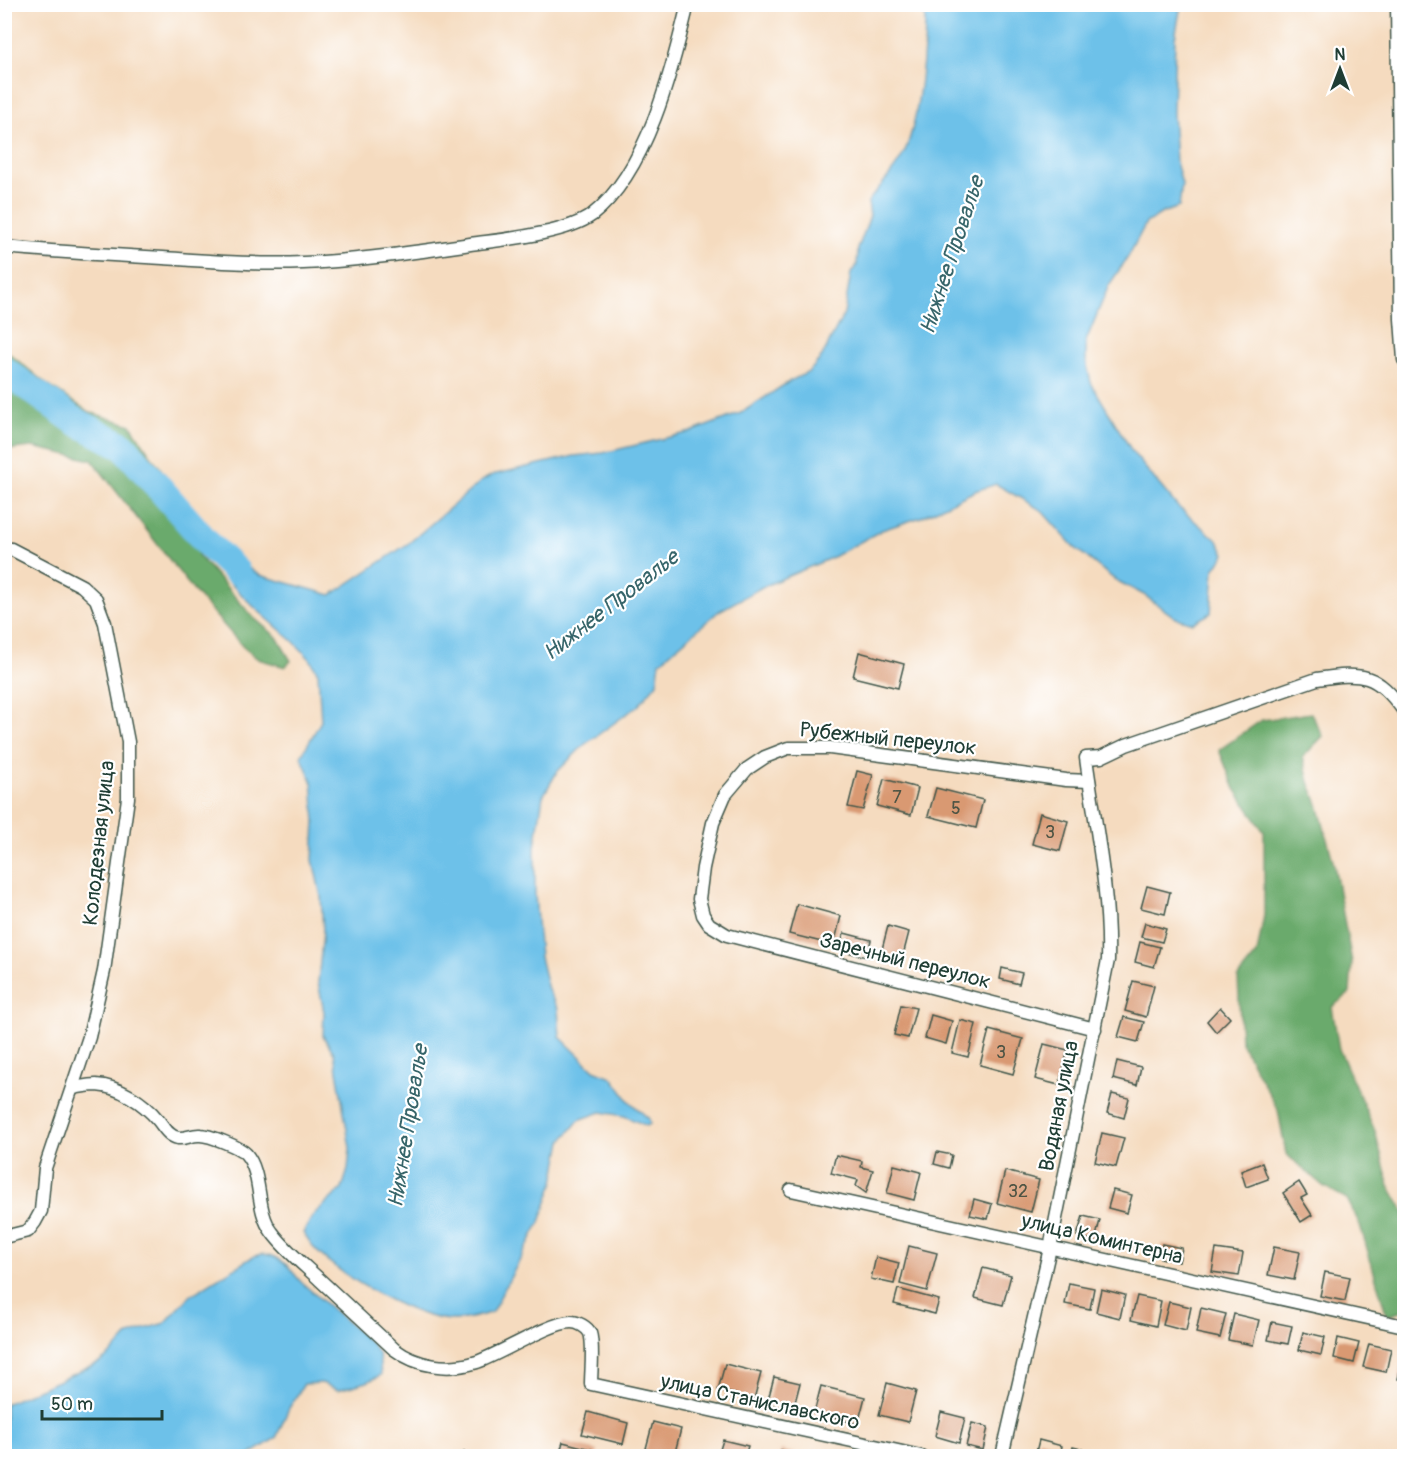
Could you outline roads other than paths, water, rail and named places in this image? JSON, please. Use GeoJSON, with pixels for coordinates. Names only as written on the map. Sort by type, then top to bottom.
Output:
{"type":"FeatureCollection","features":[{"type":"Feature","properties":{"kind":"street"},"geometry":{"type":"LineString","coordinates":[[4,247],[214,262],[303,263],[417,252],[520,238],[558,230],[590,216],[610,198],[631,171],[659,104],[677,51],[688,4]]}},
{"type":"Feature","properties":{"kind":"street"},"geometry":{"type":"LineString","coordinates":[[1397,4],[1401,319],[1404,360]]}},
{"type":"Feature","properties":{"kind":"street","name":"Колодезная улица"},"geometry":{"type":"LineString","coordinates":[[4,548],[11,549],[62,574],[82,586],[96,599],[105,623],[128,742],[128,798],[104,971],[89,1037],[45,1168],[41,1211],[28,1231],[4,1237]]}},
{"type":"Feature","properties":{"kind":"street","name":"Водяная улица"},"geometry":{"type":"LineString","coordinates":[[1002,1456],[1050,1248],[1108,960],[1109,930],[1086,758],[1101,757],[1126,745],[1317,679],[1347,674],[1373,679],[1389,691],[1404,711]]}},
{"type":"Feature","properties":{"kind":"street","name":"Рубежный переулок"},"geometry":{"type":"LineString","coordinates":[[709,924],[703,915],[699,899],[713,823],[726,795],[747,770],[765,757],[780,751],[788,748],[830,748],[1066,780],[1089,781]]}},
{"type":"Feature","properties":{"kind":"street","name":"Заречный переулок"},"geometry":{"type":"LineString","coordinates":[[709,924],[727,935],[1095,1029]]}},
{"type":"Feature","properties":{"kind":"street","name":"улица Станиславского"},"geometry":{"type":"LineString","coordinates":[[73,1088],[96,1085],[111,1088],[129,1096],[146,1108],[167,1132],[176,1138],[199,1134],[209,1136],[247,1155],[253,1168],[263,1216],[271,1231],[290,1252],[394,1349],[408,1359],[426,1366],[449,1366],[476,1362],[553,1327],[570,1322],[582,1325],[589,1332],[591,1384],[921,1456]]}},
{"type":"Feature","properties":{"kind":"street","name":"улица Коминтерна"},"geometry":{"type":"LineString","coordinates":[[791,1190],[1404,1326]]}},
{"type":"Feature","properties":{"kind":"water","name":"Нижнее Провалье"},"geometry":{"type":"Polygon","coordinates":[[[925,5],[1181,5],[1175,38],[1173,113],[1176,162],[1182,184],[1179,207],[1162,213],[1146,223],[1128,257],[1109,285],[1086,341],[1086,361],[1091,383],[1133,453],[1177,506],[1218,541],[1225,554],[1214,570],[1211,613],[1193,623],[1176,618],[1144,595],[1114,579],[1074,547],[1041,510],[996,484],[975,491],[921,517],[882,530],[831,558],[762,587],[719,611],[660,662],[657,683],[639,705],[584,745],[557,772],[543,796],[535,847],[535,895],[540,957],[548,990],[558,1009],[560,1037],[594,1070],[612,1077],[629,1101],[649,1119],[650,1124],[647,1126],[624,1116],[601,1112],[579,1120],[562,1141],[554,1182],[540,1222],[492,1312],[456,1320],[422,1314],[360,1284],[326,1259],[303,1233],[314,1214],[342,1189],[348,1169],[350,1148],[334,1053],[323,1036],[324,1012],[318,982],[323,931],[321,897],[313,860],[315,822],[312,781],[301,756],[321,721],[318,673],[310,659],[294,642],[222,575],[206,556],[208,544],[220,543],[240,562],[259,575],[331,595],[409,543],[480,482],[492,475],[574,456],[603,453],[691,432],[741,413],[790,381],[809,372],[821,358],[844,314],[851,273],[857,265],[858,249],[870,216],[868,202],[896,166],[910,138],[921,80],[925,5]]]}},
{"type":"Feature","properties":{"kind":"water"},"geometry":{"type":"Polygon","coordinates":[[[263,1254],[273,1256],[287,1265],[301,1282],[372,1344],[379,1355],[381,1375],[367,1382],[338,1390],[322,1383],[304,1384],[289,1408],[276,1438],[248,1456],[5,1456],[5,1404],[99,1363],[112,1353],[127,1336],[165,1323],[191,1295],[254,1256],[263,1254]]]}},
{"type":"Feature","properties":{"kind":"waterway"},"geometry":{"type":"LineString","coordinates":[[4,370],[75,421],[123,446],[208,544],[236,571]]}}]}
